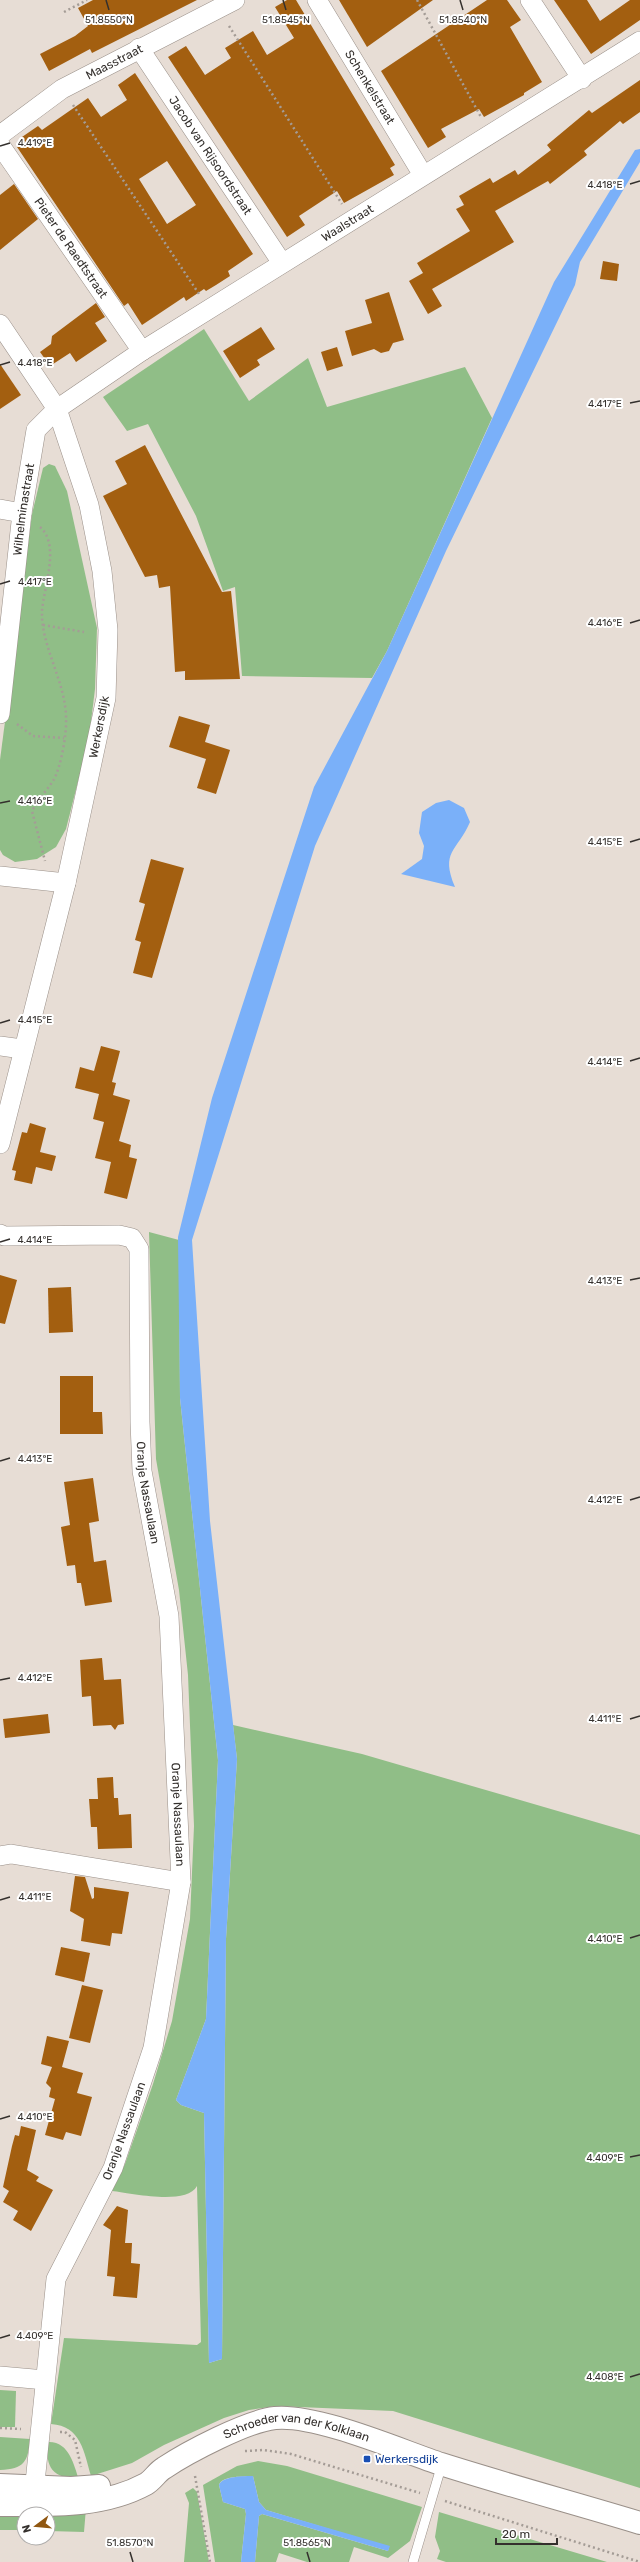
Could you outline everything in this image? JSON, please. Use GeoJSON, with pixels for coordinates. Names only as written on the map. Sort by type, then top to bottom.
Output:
{"type":"FeatureCollection","features":[{"type":"Feature","properties":{"kind":"street","name":"Maasstraat"},"geometry":{"type":"LineString","coordinates":[[0,135],[62,89],[139,48],[235,0]]}},
{"type":"Feature","properties":{"kind":"street","name":"Schenkelstraat"},"geometry":{"type":"LineString","coordinates":[[317,0],[423,175]]}},
{"type":"Feature","properties":{"kind":"street"},"geometry":{"type":"LineString","coordinates":[[530,0],[582,79]]}},
{"type":"Feature","properties":{"kind":"street","name":"Waalstraat"},"geometry":{"type":"LineString","coordinates":[[57,409],[142,351],[423,175],[582,79],[640,41]]}},
{"type":"Feature","properties":{"kind":"street","name":"Jacob van Rijsoordstraat"},"geometry":{"type":"LineString","coordinates":[[139,48],[282,263]]}},
{"type":"Feature","properties":{"kind":"street","name":"Pieter de Raedtstraat"},"geometry":{"type":"LineString","coordinates":[[0,145],[142,351]]}},
{"type":"Feature","properties":{"kind":"street","name":"Werkersdijk"},"geometry":{"type":"LineString","coordinates":[[0,324],[57,409],[90,505],[102,571],[108,630],[106,698],[58,882],[0,1144]]}},
{"type":"Feature","properties":{"kind":"street","name":"Wilhelminastraat"},"geometry":{"type":"LineString","coordinates":[[6,718],[1,691],[21,517],[36,430],[57,409]]}},
{"type":"Feature","properties":{"kind":"street"},"geometry":{"type":"LineString","coordinates":[[0,509],[21,517]]}},
{"type":"Feature","properties":{"kind":"street"},"geometry":{"type":"LineString","coordinates":[[0,876],[58,882]]}},
{"type":"Feature","properties":{"kind":"street"},"geometry":{"type":"LineString","coordinates":[[0,1046],[22,1049]]}},
{"type":"Feature","properties":{"kind":"street","name":"Oranje Nassaulaan"},"geometry":{"type":"LineString","coordinates":[[0,1234],[4,1236],[119,1235],[132,1238],[139,1249],[140,1422],[142,1471],[169,1616],[181,1882],[153,2048],[113,2168],[56,2279],[34,2496]]}},
{"type":"Feature","properties":{"kind":"street"},"geometry":{"type":"LineString","coordinates":[[0,1856],[11,1854],[181,1882]]}},
{"type":"Feature","properties":{"kind":"street"},"geometry":{"type":"LineString","coordinates":[[0,2376],[45,2380]]}},
{"type":"Feature","properties":{"kind":"street","name":"Schroeder van der Kolklaan"},"geometry":{"type":"LineString","coordinates":[[0,2485],[34,2496],[74,2504],[114,2496],[148,2483],[163,2468],[259,2421],[276,2418],[311,2420],[442,2464],[640,2523]]}},
{"type":"Feature","properties":{"kind":"street","name":"Schroeder van der Kolklaan"},"geometry":{"type":"LineString","coordinates":[[0,2505],[34,2496]]}},
{"type":"Feature","properties":{"kind":"lane"},"geometry":{"type":"LineString","coordinates":[[413,2562],[442,2464]]}},
{"type":"Feature","properties":{"kind":"path"},"geometry":{"type":"LineString","coordinates":[[64,12],[87,0]]}},
{"type":"Feature","properties":{"kind":"path"},"geometry":{"type":"LineString","coordinates":[[418,0],[491,135]]}},
{"type":"Feature","properties":{"kind":"path"},"geometry":{"type":"LineString","coordinates":[[218,8],[352,220]]}},
{"type":"Feature","properties":{"kind":"path"},"geometry":{"type":"LineString","coordinates":[[62,89],[209,309]]}},
{"type":"Feature","properties":{"kind":"path"},"geometry":{"type":"LineString","coordinates":[[21,517],[34,521],[45,531],[49,544],[50,564],[42,611],[43,625],[60,681],[66,718],[64,738],[54,780],[32,811],[58,882]]}},
{"type":"Feature","properties":{"kind":"path"},"geometry":{"type":"LineString","coordinates":[[43,625],[84,632]]}},
{"type":"Feature","properties":{"kind":"path"},"geometry":{"type":"LineString","coordinates":[[6,718],[33,736],[64,738]]}},
{"type":"Feature","properties":{"kind":"path"},"geometry":{"type":"LineString","coordinates":[[0,2428],[23,2429]]}},
{"type":"Feature","properties":{"kind":"path"},"geometry":{"type":"LineString","coordinates":[[195,2476],[210,2562]]}},
{"type":"Feature","properties":{"kind":"green space"},"geometry":{"type":"Polygon","coordinates":[[[204,329],[249,401],[308,358],[327,407],[465,367],[492,418],[387,651],[372,678],[242,676],[235,587],[223,591],[196,516],[148,424],[127,431],[103,397],[204,329]]]}},
{"type":"Feature","properties":{"kind":"green space"},"geometry":{"type":"Polygon","coordinates":[[[49,464],[55,466],[67,491],[97,628],[95,689],[89,738],[66,829],[56,847],[37,859],[15,862],[3,855],[0,850],[0,760],[32,514],[43,468],[49,464]]]}},
{"type":"Feature","properties":{"kind":"green space"},"geometry":{"type":"Polygon","coordinates":[[[149,1232],[179,1240],[180,1398],[218,1760],[206,2019],[176,2100],[181,2105],[204,2113],[209,2363],[222,2359],[226,1939],[237,1759],[233,1725],[362,1754],[640,1835],[640,2488],[393,2411],[276,2406],[249,2410],[224,2418],[164,2445],[132,2463],[91,2476],[80,2442],[75,2435],[61,2426],[51,2424],[64,2338],[197,2345],[201,2342],[197,2186],[191,2192],[182,2196],[170,2197],[144,2196],[112,2191],[125,2164],[153,2084],[172,2021],[190,1919],[194,1826],[188,1675],[179,1590],[156,1459],[149,1232]]]}},
{"type":"Feature","properties":{"kind":"green space"},"geometry":{"type":"Polygon","coordinates":[[[0,2390],[16,2391],[15,2427],[0,2427],[0,2390]]]}},
{"type":"Feature","properties":{"kind":"green space"},"geometry":{"type":"Polygon","coordinates":[[[0,2437],[30,2439],[26,2459],[20,2466],[0,2470],[0,2437]]]}},
{"type":"Feature","properties":{"kind":"green space"},"geometry":{"type":"Polygon","coordinates":[[[48,2442],[61,2445],[66,2450],[73,2461],[79,2480],[63,2477],[53,2470],[48,2459],[48,2442]]]}},
{"type":"Feature","properties":{"kind":"green space"},"geometry":{"type":"Polygon","coordinates":[[[258,2461],[287,2466],[422,2507],[410,2541],[388,2558],[354,2547],[349,2562],[307,2562],[279,2553],[276,2562],[255,2562],[259,2516],[262,2514],[388,2551],[389,2547],[266,2510],[259,2502],[253,2476],[234,2477],[224,2480],[219,2485],[223,2502],[245,2509],[246,2514],[241,2562],[215,2562],[203,2485],[237,2466],[258,2461]]]}},
{"type":"Feature","properties":{"kind":"green space"},"geometry":{"type":"Polygon","coordinates":[[[193,2488],[197,2492],[209,2562],[184,2562],[189,2503],[185,2493],[193,2488]]]}},
{"type":"Feature","properties":{"kind":"green space"},"geometry":{"type":"Polygon","coordinates":[[[86,2508],[84,2532],[56,2531],[56,2509],[86,2508]]]}},
{"type":"Feature","properties":{"kind":"green space"},"geometry":{"type":"Polygon","coordinates":[[[16,2511],[16,2530],[0,2530],[0,2512],[16,2511]]]}},
{"type":"Feature","properties":{"kind":"green space"},"geometry":{"type":"Polygon","coordinates":[[[439,2512],[607,2562],[446,2562],[437,2559],[440,2551],[435,2537],[439,2512]]]}},
{"type":"Feature","properties":{"kind":"water"},"geometry":{"type":"Polygon","coordinates":[[[640,149],[640,162],[580,262],[575,285],[446,551],[315,846],[192,1240],[210,1521],[237,1759],[226,1939],[222,2359],[209,2363],[204,2113],[181,2105],[176,2100],[206,2019],[218,1760],[180,1398],[178,1237],[212,1098],[314,787],[387,651],[554,282],[635,150],[640,149]]]}},
{"type":"Feature","properties":{"kind":"water"},"geometry":{"type":"Polygon","coordinates":[[[449,800],[464,808],[470,822],[452,852],[450,859],[449,866],[455,887],[401,874],[422,859],[424,846],[419,833],[422,812],[436,803],[449,800]]]}},
{"type":"Feature","properties":{"kind":"water"},"geometry":{"type":"Polygon","coordinates":[[[253,2476],[259,2502],[266,2510],[390,2546],[388,2551],[262,2514],[259,2516],[255,2562],[241,2562],[246,2514],[245,2509],[223,2502],[219,2485],[221,2482],[229,2478],[253,2476]]]}},
{"type":"Feature","properties":{"kind":"building"},"geometry":{"type":"Polygon","coordinates":[[[93,0],[197,0],[92,53],[90,49],[49,71],[40,54],[75,36],[88,26],[78,8],[93,0]]]}},
{"type":"Feature","properties":{"kind":"building"},"geometry":{"type":"Polygon","coordinates":[[[287,0],[296,0],[395,165],[390,168],[394,175],[344,203],[337,191],[299,216],[305,225],[287,237],[168,57],[186,46],[205,75],[231,58],[225,48],[253,31],[267,55],[294,38],[275,7],[287,0]]]}},
{"type":"Feature","properties":{"kind":"building"},"geometry":{"type":"Polygon","coordinates":[[[339,0],[433,0],[367,47],[339,0]]]}},
{"type":"Feature","properties":{"kind":"building"},"geometry":{"type":"Polygon","coordinates":[[[487,0],[507,0],[521,20],[510,27],[542,82],[524,93],[524,95],[484,117],[479,109],[441,129],[446,137],[428,148],[381,71],[487,0]]]}},
{"type":"Feature","properties":{"kind":"building"},"geometry":{"type":"Polygon","coordinates":[[[554,0],[587,0],[600,21],[630,0],[640,0],[640,20],[591,54],[554,0]]]}},
{"type":"Feature","properties":{"kind":"building"},"geometry":{"type":"Polygon","coordinates":[[[135,73],[253,254],[228,271],[230,276],[216,285],[206,291],[204,289],[186,301],[184,297],[142,325],[128,303],[124,306],[17,147],[25,142],[22,137],[38,126],[42,130],[88,98],[101,117],[127,100],[118,85],[135,73]],[[167,161],[139,179],[167,224],[196,205],[167,161]]]}},
{"type":"Feature","properties":{"kind":"building"},"geometry":{"type":"Polygon","coordinates":[[[640,80],[640,112],[623,124],[620,121],[584,151],[587,155],[550,184],[548,181],[495,211],[514,242],[432,289],[442,306],[428,314],[409,281],[423,273],[417,263],[470,231],[456,209],[464,205],[459,196],[490,178],[493,183],[515,170],[518,175],[551,150],[547,145],[589,110],[592,113],[640,80]]]}},
{"type":"Feature","properties":{"kind":"building"},"geometry":{"type":"Polygon","coordinates":[[[14,184],[38,219],[0,250],[0,195],[14,184]]]}},
{"type":"Feature","properties":{"kind":"building"},"geometry":{"type":"Polygon","coordinates":[[[603,261],[619,264],[617,281],[600,279],[603,261]]]}},
{"type":"Feature","properties":{"kind":"building"},"geometry":{"type":"Polygon","coordinates":[[[389,292],[404,340],[393,343],[389,351],[381,353],[374,349],[352,356],[345,331],[372,323],[365,300],[389,292]]]}},
{"type":"Feature","properties":{"kind":"building"},"geometry":{"type":"Polygon","coordinates":[[[96,303],[105,317],[95,323],[107,341],[76,362],[70,353],[50,366],[40,352],[51,344],[52,336],[96,303]]]}},
{"type":"Feature","properties":{"kind":"building"},"geometry":{"type":"Polygon","coordinates":[[[261,327],[275,349],[257,360],[260,365],[240,378],[223,351],[261,327]]]}},
{"type":"Feature","properties":{"kind":"building"},"geometry":{"type":"Polygon","coordinates":[[[337,347],[343,366],[327,371],[321,352],[337,347]]]}},
{"type":"Feature","properties":{"kind":"building"},"geometry":{"type":"Polygon","coordinates":[[[0,364],[21,395],[0,409],[0,364]]]}},
{"type":"Feature","properties":{"kind":"building"},"geometry":{"type":"Polygon","coordinates":[[[145,445],[222,592],[231,591],[240,679],[185,680],[185,671],[175,672],[170,586],[159,588],[157,575],[145,577],[103,496],[127,484],[115,461],[145,445]]]}},
{"type":"Feature","properties":{"kind":"building"},"geometry":{"type":"Polygon","coordinates":[[[179,716],[210,725],[205,742],[230,750],[216,794],[197,788],[206,759],[169,747],[179,716]]]}},
{"type":"Feature","properties":{"kind":"building"},"geometry":{"type":"Polygon","coordinates":[[[151,859],[184,868],[152,978],[133,973],[141,942],[135,940],[145,904],[139,902],[151,859]]]}},
{"type":"Feature","properties":{"kind":"building"},"geometry":{"type":"Polygon","coordinates":[[[101,1046],[120,1051],[112,1082],[116,1083],[113,1095],[130,1100],[119,1141],[131,1145],[129,1157],[137,1159],[127,1199],[104,1193],[111,1162],[95,1158],[104,1122],[93,1119],[99,1094],[75,1088],[80,1067],[94,1071],[101,1046]]]}},
{"type":"Feature","properties":{"kind":"building"},"geometry":{"type":"Polygon","coordinates":[[[30,1123],[46,1128],[40,1152],[56,1156],[52,1171],[36,1167],[32,1184],[14,1180],[16,1171],[12,1170],[22,1132],[27,1133],[30,1123]]]}},
{"type":"Feature","properties":{"kind":"building"},"geometry":{"type":"Polygon","coordinates":[[[0,1275],[17,1280],[5,1324],[0,1323],[0,1275]]]}},
{"type":"Feature","properties":{"kind":"building"},"geometry":{"type":"Polygon","coordinates":[[[71,1287],[73,1332],[49,1333],[48,1288],[71,1287]]]}},
{"type":"Feature","properties":{"kind":"building"},"geometry":{"type":"Polygon","coordinates":[[[60,1376],[93,1376],[93,1412],[102,1412],[103,1434],[60,1434],[60,1376]]]}},
{"type":"Feature","properties":{"kind":"building"},"geometry":{"type":"Polygon","coordinates":[[[93,1478],[99,1521],[89,1523],[94,1562],[106,1560],[112,1602],[85,1606],[81,1583],[77,1583],[75,1565],[67,1566],[61,1527],[70,1525],[64,1482],[93,1478]]]}},
{"type":"Feature","properties":{"kind":"building"},"geometry":{"type":"Polygon","coordinates":[[[102,1658],[104,1680],[121,1679],[124,1724],[118,1725],[115,1730],[111,1725],[93,1726],[91,1696],[82,1697],[80,1660],[102,1658]]]}},
{"type":"Feature","properties":{"kind":"building"},"geometry":{"type":"Polygon","coordinates":[[[48,1714],[50,1733],[5,1738],[3,1719],[48,1714]]]}},
{"type":"Feature","properties":{"kind":"building"},"geometry":{"type":"Polygon","coordinates":[[[113,1777],[114,1798],[118,1798],[119,1815],[131,1814],[132,1848],[98,1849],[97,1827],[91,1827],[89,1799],[98,1799],[97,1778],[113,1777]]]}},
{"type":"Feature","properties":{"kind":"building"},"geometry":{"type":"Polygon","coordinates":[[[75,1876],[85,1877],[92,1899],[94,1898],[94,1887],[129,1892],[122,1934],[112,1933],[110,1946],[81,1941],[84,1919],[70,1911],[75,1876]]]}},
{"type":"Feature","properties":{"kind":"building"},"geometry":{"type":"Polygon","coordinates":[[[61,1947],[90,1953],[84,1982],[55,1975],[61,1947]]]}},
{"type":"Feature","properties":{"kind":"building"},"geometry":{"type":"Polygon","coordinates":[[[82,1985],[103,1990],[90,2043],[69,2038],[82,1985]]]}},
{"type":"Feature","properties":{"kind":"building"},"geometry":{"type":"Polygon","coordinates":[[[47,2036],[69,2041],[62,2067],[83,2073],[77,2093],[92,2097],[81,2136],[66,2132],[63,2140],[45,2135],[55,2099],[49,2097],[51,2088],[46,2083],[52,2067],[41,2064],[47,2036]]]}},
{"type":"Feature","properties":{"kind":"building"},"geometry":{"type":"Polygon","coordinates":[[[21,2126],[36,2130],[27,2170],[39,2177],[36,2181],[53,2190],[31,2231],[13,2220],[18,2211],[3,2202],[9,2191],[3,2187],[12,2146],[15,2135],[19,2136],[21,2126]]]}},
{"type":"Feature","properties":{"kind":"building"},"geometry":{"type":"Polygon","coordinates":[[[117,2206],[128,2210],[125,2243],[132,2243],[131,2263],[140,2264],[137,2298],[113,2296],[115,2277],[107,2276],[111,2230],[103,2225],[117,2206]]]}},
{"type":"Feature","properties":{"kind":"place","name":"Werkersdijk"},"geometry":{"type":"Point","coordinates":[367,2459]}}]}
